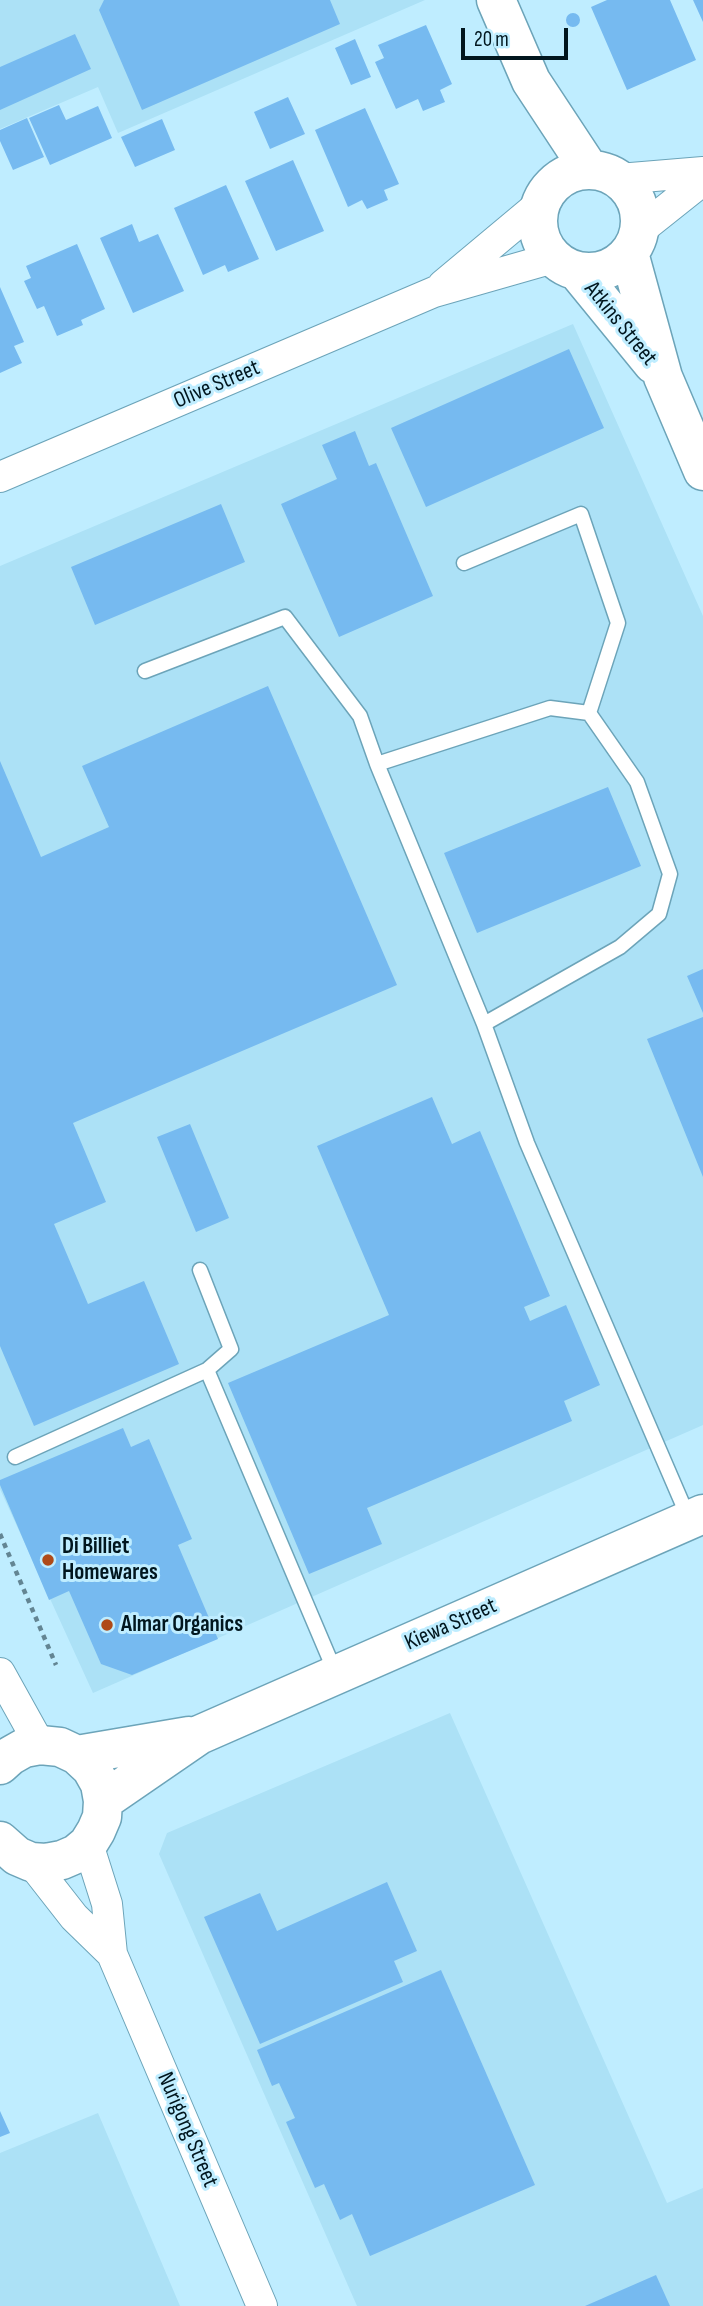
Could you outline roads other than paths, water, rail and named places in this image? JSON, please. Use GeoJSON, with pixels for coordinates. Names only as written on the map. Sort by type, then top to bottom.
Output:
{"type":"FeatureCollection","features":[{"type":"Feature","properties":{"kind":"street"},"geometry":{"type":"LineString","coordinates":[[496,0],[531,81],[604,174],[629,189],[637,202],[640,217],[634,242]]}},
{"type":"Feature","properties":{"kind":"street"},"geometry":{"type":"LineString","coordinates":[[531,81],[544,196]]}},
{"type":"Feature","properties":{"kind":"street"},"geometry":{"type":"LineString","coordinates":[[703,172],[604,174],[574,171],[560,177],[544,196],[537,219],[539,233],[544,246],[565,264],[591,272],[606,269],[618,263],[634,242],[703,180]]}},
{"type":"Feature","properties":{"kind":"street","name":"Olive Street"},"geometry":{"type":"LineString","coordinates":[[434,292],[544,196]]}},
{"type":"Feature","properties":{"kind":"street","name":"Atkins Street"},"geometry":{"type":"LineString","coordinates":[[634,242],[663,377],[703,471]]}},
{"type":"Feature","properties":{"kind":"street","name":"Olive Street"},"geometry":{"type":"LineString","coordinates":[[0,477],[434,292],[565,264]]}},
{"type":"Feature","properties":{"kind":"street","name":"Atkins Street"},"geometry":{"type":"LineString","coordinates":[[565,264],[663,377]]}},
{"type":"Feature","properties":{"kind":"street","name":"Kiewa Street"},"geometry":{"type":"LineString","coordinates":[[103,1801],[199,1735],[696,1517]]}},
{"type":"Feature","properties":{"kind":"street"},"geometry":{"type":"LineString","coordinates":[[0,1673],[40,1745]]}},
{"type":"Feature","properties":{"kind":"street","name":"Kiewa Street"},"geometry":{"type":"LineString","coordinates":[[77,1755],[199,1735]]}},
{"type":"Feature","properties":{"kind":"street"},"geometry":{"type":"LineString","coordinates":[[0,1765],[24,1748],[40,1745],[60,1747],[77,1755],[91,1768],[100,1784],[103,1801],[102,1817],[96,1832],[88,1844],[76,1854],[46,1863],[9,1850]]}},
{"type":"Feature","properties":{"kind":"street","name":"Nurigong Street"},"geometry":{"type":"LineString","coordinates":[[88,1844],[107,1903],[112,1954],[262,2306]]}},
{"type":"Feature","properties":{"kind":"street","name":"Nurigong Street"},"geometry":{"type":"LineString","coordinates":[[9,1850],[112,1954]]}},
{"type":"Feature","properties":{"kind":"lane"},"geometry":{"type":"LineString","coordinates":[[464,563],[581,514],[618,623],[589,713]]}},
{"type":"Feature","properties":{"kind":"lane"},"geometry":{"type":"LineString","coordinates":[[145,671],[285,617],[360,716],[377,764],[484,1024],[527,1143],[696,1517]]}},
{"type":"Feature","properties":{"kind":"lane"},"geometry":{"type":"LineString","coordinates":[[377,764],[550,708],[589,713],[637,782],[670,874],[659,914],[620,947],[484,1024]]}},
{"type":"Feature","properties":{"kind":"lane"},"geometry":{"type":"LineString","coordinates":[[15,1457],[206,1370],[231,1349],[200,1270]]}},
{"type":"Feature","properties":{"kind":"lane"},"geometry":{"type":"LineString","coordinates":[[206,1370],[336,1675]]}},
{"type":"Feature","properties":{"kind":"place","name":"Di Billiet Homewares"},"geometry":{"type":"Point","coordinates":[48,1560]}},
{"type":"Feature","properties":{"kind":"place","name":"Almar Organics"},"geometry":{"type":"Point","coordinates":[107,1625]}}]}
